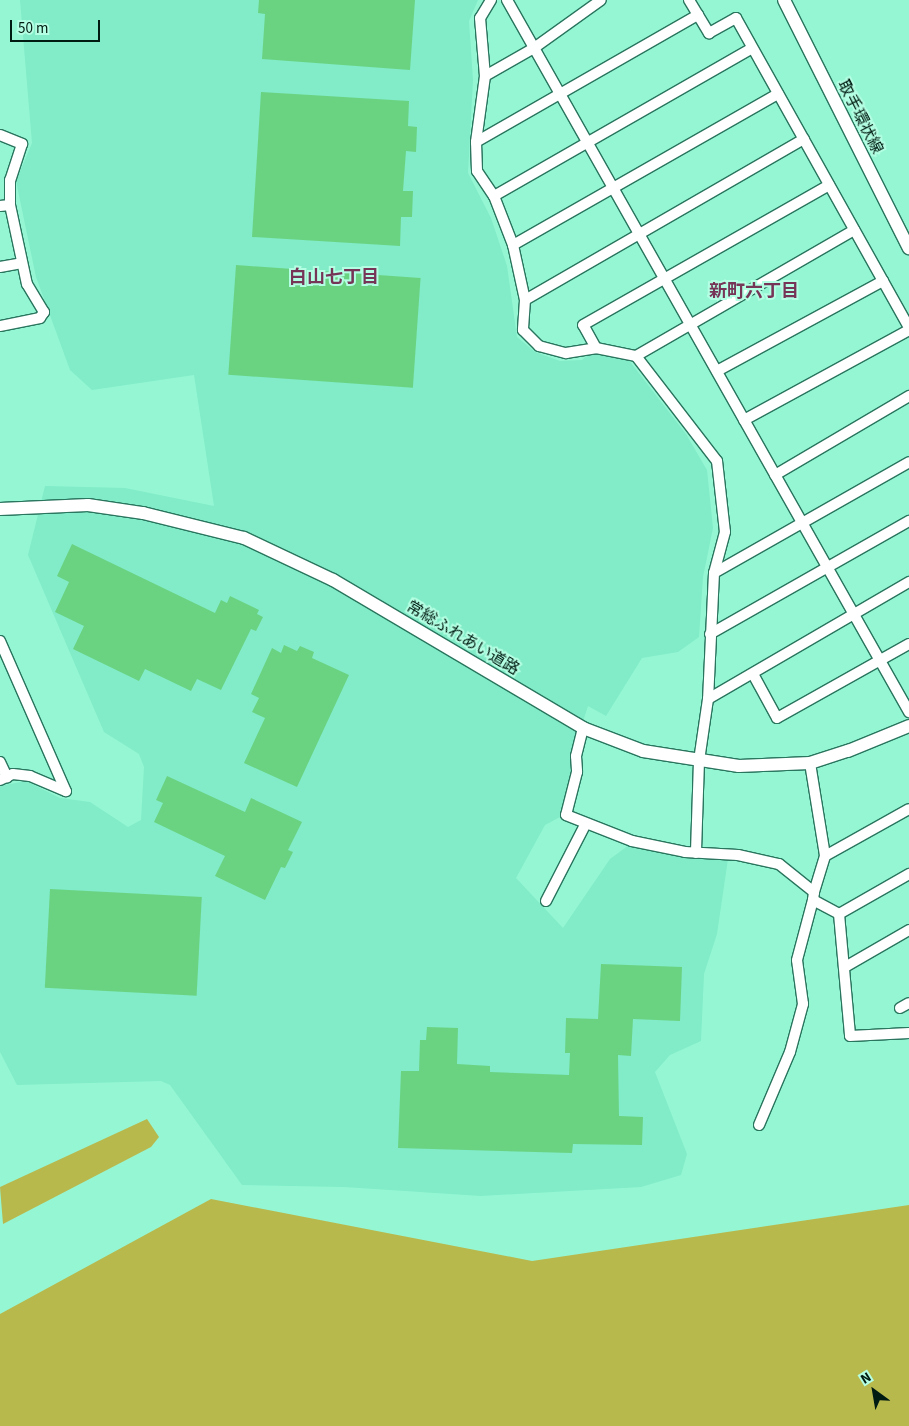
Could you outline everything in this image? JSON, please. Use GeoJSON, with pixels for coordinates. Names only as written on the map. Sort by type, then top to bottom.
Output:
{"type":"FeatureCollection","features":[{"type":"Feature","properties":{"kind":"street"},"geometry":{"type":"LineString","coordinates":[[491,0],[480,18],[485,76],[476,142],[477,171],[494,196],[513,245],[525,300],[523,330],[539,346],[566,352],[596,348],[636,356],[717,460],[725,532],[714,573],[708,699],[699,761],[696,854]]}},
{"type":"Feature","properties":{"kind":"street"},"geometry":{"type":"LineString","coordinates":[[507,0],[909,712]]}},
{"type":"Feature","properties":{"kind":"street"},"geometry":{"type":"LineString","coordinates":[[485,76],[534,48],[601,0]]}},
{"type":"Feature","properties":{"kind":"street"},"geometry":{"type":"LineString","coordinates":[[690,0],[709,33],[736,18],[909,329],[744,420]]}},
{"type":"Feature","properties":{"kind":"street","name":"取手環状線"},"geometry":{"type":"LineString","coordinates":[[784,0],[909,248]]}},
{"type":"Feature","properties":{"kind":"street"},"geometry":{"type":"LineString","coordinates":[[476,142],[698,15]]}},
{"type":"Feature","properties":{"kind":"street"},"geometry":{"type":"LineString","coordinates":[[494,196],[752,48]]}},
{"type":"Feature","properties":{"kind":"street"},"geometry":{"type":"LineString","coordinates":[[513,245],[778,94]]}},
{"type":"Feature","properties":{"kind":"street"},"geometry":{"type":"LineString","coordinates":[[0,135],[22,144],[10,180],[5,206],[22,264],[43,316],[0,326]]}},
{"type":"Feature","properties":{"kind":"street"},"geometry":{"type":"LineString","coordinates":[[525,300],[804,139]]}},
{"type":"Feature","properties":{"kind":"street"},"geometry":{"type":"LineString","coordinates":[[596,348],[583,325],[829,185]]}},
{"type":"Feature","properties":{"kind":"street"},"geometry":{"type":"LineString","coordinates":[[636,356],[854,230]]}},
{"type":"Feature","properties":{"kind":"street"},"geometry":{"type":"LineString","coordinates":[[0,267],[22,264]]}},
{"type":"Feature","properties":{"kind":"street"},"geometry":{"type":"LineString","coordinates":[[716,371],[883,281]]}},
{"type":"Feature","properties":{"kind":"street"},"geometry":{"type":"LineString","coordinates":[[775,475],[909,396]]}},
{"type":"Feature","properties":{"kind":"street"},"geometry":{"type":"LineString","coordinates":[[714,573],[909,462]]}},
{"type":"Feature","properties":{"kind":"street","name":"常総ふれあい道路"},"geometry":{"type":"LineString","coordinates":[[0,510],[88,505],[142,512],[244,538],[333,580],[582,728],[643,751],[738,766],[810,763],[848,751],[909,726]]}},
{"type":"Feature","properties":{"kind":"street"},"geometry":{"type":"LineString","coordinates":[[710,634],[909,521]]}},
{"type":"Feature","properties":{"kind":"street"},"geometry":{"type":"LineString","coordinates":[[708,699],[909,582]]}},
{"type":"Feature","properties":{"kind":"street"},"geometry":{"type":"LineString","coordinates":[[0,641],[66,791],[30,776],[13,774],[3,778],[0,762]]}},
{"type":"Feature","properties":{"kind":"street"},"geometry":{"type":"LineString","coordinates":[[753,674],[777,718],[909,644]]}},
{"type":"Feature","properties":{"kind":"street"},"geometry":{"type":"LineString","coordinates":[[582,728],[576,756],[577,772],[566,816],[585,825],[632,841],[696,854],[738,855],[780,864],[814,896],[839,914],[850,1036],[909,1033]]}},
{"type":"Feature","properties":{"kind":"street"},"geometry":{"type":"LineString","coordinates":[[759,1125],[790,1052],[803,1004],[797,960],[824,856],[810,763]]}},
{"type":"Feature","properties":{"kind":"street"},"geometry":{"type":"LineString","coordinates":[[824,856],[909,809]]}},
{"type":"Feature","properties":{"kind":"street"},"geometry":{"type":"LineString","coordinates":[[546,901],[585,825]]}},
{"type":"Feature","properties":{"kind":"street"},"geometry":{"type":"LineString","coordinates":[[839,914],[909,874]]}},
{"type":"Feature","properties":{"kind":"street"},"geometry":{"type":"LineString","coordinates":[[845,967],[909,930]]}},
{"type":"Feature","properties":{"kind":"shaded area"},"geometry":{"type":"Polygon","coordinates":[[[20,0],[478,0],[469,21],[473,80],[468,173],[491,218],[507,266],[517,337],[535,352],[560,361],[582,360],[596,348],[628,359],[686,434],[707,470],[713,528],[703,577],[699,637],[678,652],[642,658],[606,716],[588,706],[575,746],[573,773],[560,817],[545,825],[516,878],[563,928],[610,859],[629,845],[728,859],[717,934],[704,974],[701,1041],[670,1055],[655,1072],[687,1154],[681,1175],[641,1187],[481,1196],[344,1187],[242,1185],[170,1085],[161,1081],[17,1085],[0,1052],[0,786],[26,781],[60,798],[90,802],[128,827],[141,820],[144,767],[139,754],[104,732],[28,555],[45,486],[125,488],[214,506],[194,375],[92,390],[70,370],[36,277],[16,181],[32,143],[20,0]]]}},
{"type":"Feature","properties":{"kind":"shaded area"},"geometry":{"type":"Polygon","coordinates":[[[147,1119],[159,1137],[151,1147],[3,1224],[0,1187],[147,1119]]]}},
{"type":"Feature","properties":{"kind":"shaded area"},"geometry":{"type":"Polygon","coordinates":[[[211,1199],[532,1261],[909,1205],[909,1426],[0,1426],[0,1314],[211,1199]]]}},
{"type":"Feature","properties":{"kind":"building"},"geometry":{"type":"Polygon","coordinates":[[[259,0],[415,0],[410,70],[262,59],[265,14],[258,13],[259,0]]]}},
{"type":"Feature","properties":{"kind":"building"},"geometry":{"type":"Polygon","coordinates":[[[261,92],[409,101],[408,126],[417,127],[416,152],[406,151],[403,191],[413,191],[412,217],[401,217],[400,246],[252,237],[261,92]]]}},
{"type":"Feature","properties":{"kind":"building"},"geometry":{"type":"Polygon","coordinates":[[[236,265],[421,278],[413,388],[228,375],[236,265]]]}},
{"type":"Feature","properties":{"kind":"building"},"geometry":{"type":"Polygon","coordinates":[[[72,544],[215,613],[221,600],[227,603],[230,596],[259,610],[257,614],[263,617],[256,631],[251,629],[221,690],[197,679],[191,691],[145,669],[139,681],[73,649],[84,626],[55,612],[69,582],[57,576],[72,544]]]}},
{"type":"Feature","properties":{"kind":"building"},"geometry":{"type":"Polygon","coordinates":[[[284,645],[297,651],[300,646],[314,652],[312,658],[349,675],[297,787],[244,763],[265,718],[252,712],[259,698],[251,694],[272,648],[281,653],[284,645]]]}},
{"type":"Feature","properties":{"kind":"building"},"geometry":{"type":"Polygon","coordinates":[[[167,776],[245,812],[251,798],[302,822],[288,850],[293,852],[285,868],[281,867],[265,900],[215,876],[225,856],[154,822],[163,803],[156,800],[167,776]]]}},
{"type":"Feature","properties":{"kind":"building"},"geometry":{"type":"Polygon","coordinates":[[[50,889],[202,897],[197,996],[45,988],[50,889]]]}},
{"type":"Feature","properties":{"kind":"building"},"geometry":{"type":"Polygon","coordinates":[[[601,964],[682,967],[680,1021],[633,1019],[631,1056],[618,1055],[619,1116],[643,1117],[642,1145],[573,1144],[572,1153],[398,1148],[401,1071],[419,1071],[420,1040],[426,1040],[427,1027],[458,1028],[457,1064],[490,1066],[490,1072],[569,1075],[570,1053],[565,1053],[566,1018],[598,1019],[601,964]]]}},
{"type":"Feature","properties":{"kind":"district","name":"白山七丁目"},"geometry":{"type":"Point","coordinates":[334,278]}},
{"type":"Feature","properties":{"kind":"district","name":"新町六丁目"},"geometry":{"type":"Point","coordinates":[754,292]}}]}
